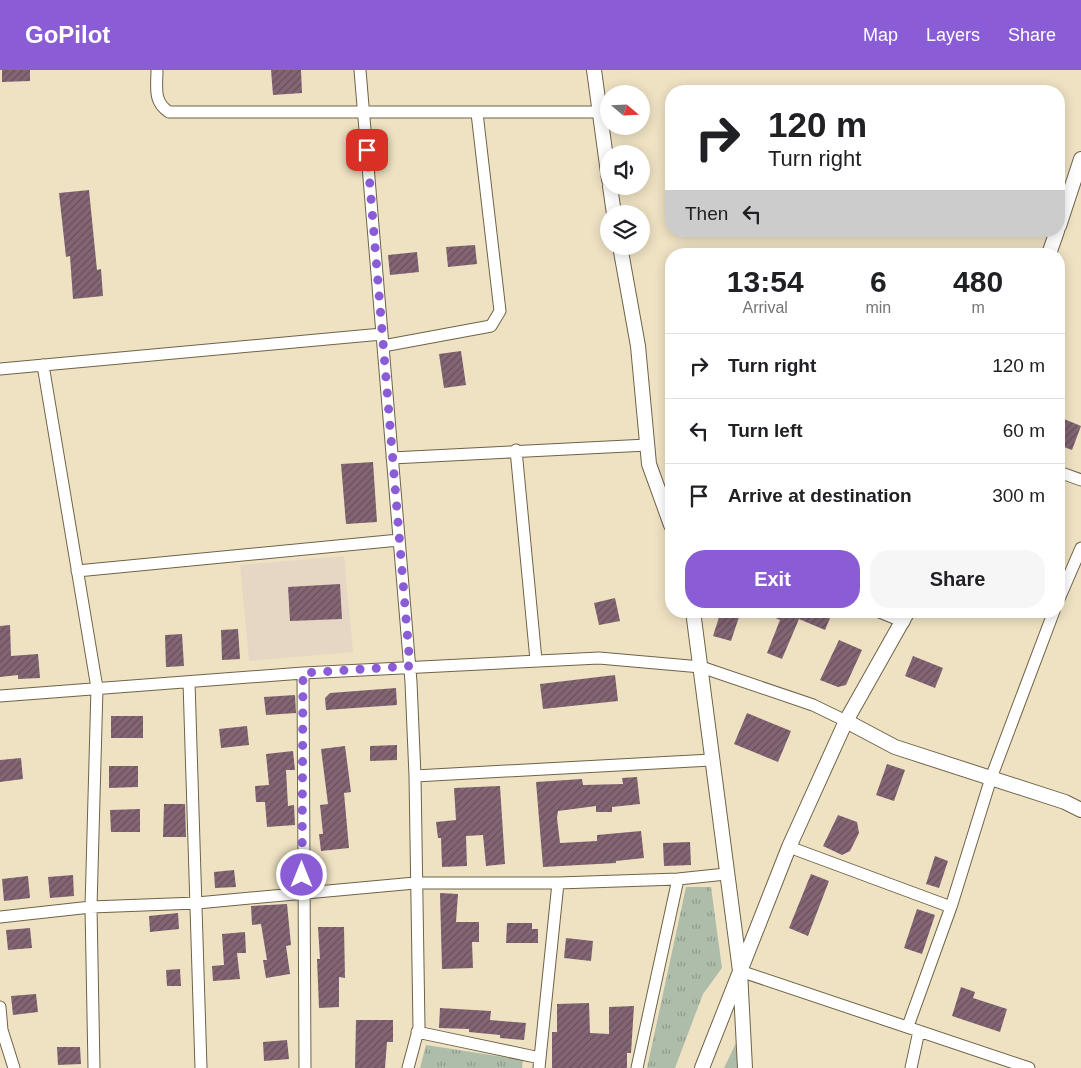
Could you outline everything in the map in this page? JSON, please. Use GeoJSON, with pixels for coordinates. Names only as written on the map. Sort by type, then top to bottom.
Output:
{"type":"FeatureCollection","features":[{"type":"Feature","properties":{"kind":"street"},"geometry":{"type":"LineString","coordinates":[[157,70],[156,96],[160,106],[169,112],[364,114],[600,112],[594,70]]}},
{"type":"Feature","properties":{"kind":"street"},"geometry":{"type":"LineString","coordinates":[[360,70],[410,666],[415,776],[417,1032],[408,1068]]}},
{"type":"Feature","properties":{"kind":"street"},"geometry":{"type":"LineString","coordinates":[[383,346],[491,326],[497,320],[500,311],[477,113]]}},
{"type":"Feature","properties":{"kind":"street"},"geometry":{"type":"LineString","coordinates":[[1065,210],[1079,174],[1081,159]]}},
{"type":"Feature","properties":{"kind":"street"},"geometry":{"type":"LineString","coordinates":[[622,255],[638,346],[649,464],[665,508]]}},
{"type":"Feature","properties":{"kind":"street"},"geometry":{"type":"LineString","coordinates":[[0,369],[382,334]]}},
{"type":"Feature","properties":{"kind":"street"},"geometry":{"type":"LineString","coordinates":[[43,365],[97,688],[91,907],[94,1068]]}},
{"type":"Feature","properties":{"kind":"street"},"geometry":{"type":"LineString","coordinates":[[392,458],[516,450],[647,445]]}},
{"type":"Feature","properties":{"kind":"street"},"geometry":{"type":"LineString","coordinates":[[516,450],[536,660]]}},
{"type":"Feature","properties":{"kind":"street"},"geometry":{"type":"LineString","coordinates":[[1065,474],[1081,480]]}},
{"type":"Feature","properties":{"kind":"street"},"geometry":{"type":"LineString","coordinates":[[77,572],[399,540]]}},
{"type":"Feature","properties":{"kind":"street"},"geometry":{"type":"LineString","coordinates":[[1065,585],[1081,548]]}},
{"type":"Feature","properties":{"kind":"street"},"geometry":{"type":"LineString","coordinates":[[694,618],[740,971],[745,1068]]}},
{"type":"Feature","properties":{"kind":"street"},"geometry":{"type":"LineString","coordinates":[[702,1068],[788,847],[846,721],[905,618]]}},
{"type":"Feature","properties":{"kind":"street"},"geometry":{"type":"LineString","coordinates":[[911,1068],[913,1029],[951,907],[992,778],[1051,618]]}},
{"type":"Feature","properties":{"kind":"street"},"geometry":{"type":"LineString","coordinates":[[0,696],[303,673],[536,660],[599,658],[701,667],[813,705],[895,748],[992,778],[1081,810]]}},
{"type":"Feature","properties":{"kind":"street"},"geometry":{"type":"LineString","coordinates":[[303,673],[302,893],[305,1068]]}},
{"type":"Feature","properties":{"kind":"street"},"geometry":{"type":"LineString","coordinates":[[189,682],[201,1068]]}},
{"type":"Feature","properties":{"kind":"street"},"geometry":{"type":"LineString","coordinates":[[415,776],[711,760]]}},
{"type":"Feature","properties":{"kind":"street"},"geometry":{"type":"LineString","coordinates":[[788,847],[951,907]]}},
{"type":"Feature","properties":{"kind":"street"},"geometry":{"type":"LineString","coordinates":[[0,917],[91,907],[197,903],[415,883],[558,883],[678,879],[726,874]]}},
{"type":"Feature","properties":{"kind":"street"},"geometry":{"type":"LineString","coordinates":[[637,1068],[678,879]]}},
{"type":"Feature","properties":{"kind":"street"},"geometry":{"type":"LineString","coordinates":[[417,1032],[539,1063],[558,883]]}},
{"type":"Feature","properties":{"kind":"street"},"geometry":{"type":"LineString","coordinates":[[740,971],[1029,1068]]}},
{"type":"Feature","properties":{"kind":"street"},"geometry":{"type":"LineString","coordinates":[[0,1007],[2,1030],[14,1068]]}},
{"type":"Feature","properties":{"kind":"shaded area"},"geometry":{"type":"Polygon","coordinates":[[[344,556],[353,652],[249,661],[240,565],[344,556]]]}},
{"type":"Feature","properties":{"kind":"green space"},"geometry":{"type":"Polygon","coordinates":[[[686,887],[711,887],[722,968],[703,994],[675,1068],[647,1068],[686,887]]]}},
{"type":"Feature","properties":{"kind":"green space"},"geometry":{"type":"Polygon","coordinates":[[[737,1041],[738,1068],[724,1068],[737,1041]]]}},
{"type":"Feature","properties":{"kind":"green space"},"geometry":{"type":"Polygon","coordinates":[[[426,1045],[523,1060],[522,1068],[420,1068],[426,1045]]]}},
{"type":"Feature","properties":{"kind":"building"},"geometry":{"type":"Polygon","coordinates":[[[2,70],[30,70],[30,81],[2,82],[2,70]]]}},
{"type":"Feature","properties":{"kind":"building"},"geometry":{"type":"Polygon","coordinates":[[[271,70],[301,70],[302,93],[273,95],[271,70]]]}},
{"type":"Feature","properties":{"kind":"building"},"geometry":{"type":"Polygon","coordinates":[[[89,190],[97,270],[101,269],[103,296],[73,299],[70,256],[66,257],[59,193],[89,190]]]}},
{"type":"Feature","properties":{"kind":"building"},"geometry":{"type":"Polygon","coordinates":[[[475,245],[477,264],[448,267],[446,247],[475,245]]]}},
{"type":"Feature","properties":{"kind":"building"},"geometry":{"type":"Polygon","coordinates":[[[417,252],[419,272],[390,275],[388,255],[417,252]]]}},
{"type":"Feature","properties":{"kind":"building"},"geometry":{"type":"Polygon","coordinates":[[[461,351],[466,385],[444,388],[439,354],[461,351]]]}},
{"type":"Feature","properties":{"kind":"building"},"geometry":{"type":"Polygon","coordinates":[[[1065,419],[1081,426],[1072,450],[1065,447],[1065,419]]]}},
{"type":"Feature","properties":{"kind":"building"},"geometry":{"type":"Polygon","coordinates":[[[373,462],[377,522],[346,524],[341,464],[373,462]]]}},
{"type":"Feature","properties":{"kind":"building"},"geometry":{"type":"Polygon","coordinates":[[[340,584],[342,619],[290,621],[288,587],[340,584]]]}},
{"type":"Feature","properties":{"kind":"building"},"geometry":{"type":"Polygon","coordinates":[[[615,598],[620,621],[599,625],[594,603],[615,598]]]}},
{"type":"Feature","properties":{"kind":"building"},"geometry":{"type":"Polygon","coordinates":[[[719,618],[739,618],[731,641],[713,636],[719,618]]]}},
{"type":"Feature","properties":{"kind":"building"},"geometry":{"type":"Polygon","coordinates":[[[776,618],[830,618],[825,630],[799,619],[782,659],[767,653],[780,620],[776,618]]]}},
{"type":"Feature","properties":{"kind":"building"},"geometry":{"type":"Polygon","coordinates":[[[10,625],[11,656],[38,654],[40,678],[18,679],[18,675],[0,677],[0,626],[10,625]]]}},
{"type":"Feature","properties":{"kind":"building"},"geometry":{"type":"Polygon","coordinates":[[[238,629],[240,659],[222,660],[221,630],[238,629]]]}},
{"type":"Feature","properties":{"kind":"building"},"geometry":{"type":"Polygon","coordinates":[[[182,634],[184,666],[166,667],[165,635],[182,634]]]}},
{"type":"Feature","properties":{"kind":"building"},"geometry":{"type":"Polygon","coordinates":[[[839,640],[862,650],[846,685],[838,687],[820,680],[839,640]]]}},
{"type":"Feature","properties":{"kind":"building"},"geometry":{"type":"Polygon","coordinates":[[[913,656],[943,668],[935,688],[905,676],[913,656]]]}},
{"type":"Feature","properties":{"kind":"building"},"geometry":{"type":"Polygon","coordinates":[[[615,675],[618,701],[543,709],[540,684],[615,675]]]}},
{"type":"Feature","properties":{"kind":"building"},"geometry":{"type":"Polygon","coordinates":[[[396,688],[397,705],[326,710],[325,698],[330,693],[396,688]]]}},
{"type":"Feature","properties":{"kind":"building"},"geometry":{"type":"Polygon","coordinates":[[[295,695],[296,713],[266,715],[264,697],[295,695]]]}},
{"type":"Feature","properties":{"kind":"building"},"geometry":{"type":"Polygon","coordinates":[[[747,713],[791,731],[778,762],[734,744],[747,713]]]}},
{"type":"Feature","properties":{"kind":"building"},"geometry":{"type":"Polygon","coordinates":[[[111,716],[143,716],[143,738],[111,738],[111,716]]]}},
{"type":"Feature","properties":{"kind":"building"},"geometry":{"type":"Polygon","coordinates":[[[247,726],[249,745],[221,748],[219,729],[247,726]]]}},
{"type":"Feature","properties":{"kind":"building"},"geometry":{"type":"Polygon","coordinates":[[[397,745],[397,760],[370,761],[370,746],[397,745]]]}},
{"type":"Feature","properties":{"kind":"building"},"geometry":{"type":"Polygon","coordinates":[[[345,746],[351,792],[344,793],[349,848],[321,851],[319,834],[323,834],[320,805],[328,804],[321,749],[345,746]]]}},
{"type":"Feature","properties":{"kind":"building"},"geometry":{"type":"Polygon","coordinates":[[[293,751],[295,770],[286,770],[288,806],[294,805],[295,825],[267,827],[265,802],[256,802],[255,786],[269,785],[266,754],[293,751]]]}},
{"type":"Feature","properties":{"kind":"building"},"geometry":{"type":"Polygon","coordinates":[[[21,758],[23,779],[0,782],[0,760],[21,758]]]}},
{"type":"Feature","properties":{"kind":"building"},"geometry":{"type":"Polygon","coordinates":[[[887,764],[905,770],[894,801],[876,795],[887,764]]]}},
{"type":"Feature","properties":{"kind":"building"},"geometry":{"type":"Polygon","coordinates":[[[109,766],[138,766],[138,787],[109,788],[109,766]]]}},
{"type":"Feature","properties":{"kind":"building"},"geometry":{"type":"Polygon","coordinates":[[[637,777],[640,804],[612,807],[612,812],[596,812],[596,806],[558,811],[557,818],[560,843],[597,841],[597,835],[641,831],[644,858],[616,861],[616,863],[543,867],[536,782],[582,779],[583,785],[623,784],[622,778],[637,777]]]}},
{"type":"Feature","properties":{"kind":"building"},"geometry":{"type":"Polygon","coordinates":[[[500,786],[505,864],[486,866],[483,835],[466,836],[467,866],[442,867],[441,838],[438,838],[436,822],[456,820],[454,788],[500,786]]]}},
{"type":"Feature","properties":{"kind":"building"},"geometry":{"type":"Polygon","coordinates":[[[164,804],[185,804],[186,837],[163,837],[164,804]]]}},
{"type":"Feature","properties":{"kind":"building"},"geometry":{"type":"Polygon","coordinates":[[[140,809],[140,832],[111,832],[110,810],[140,809]]]}},
{"type":"Feature","properties":{"kind":"building"},"geometry":{"type":"Polygon","coordinates":[[[838,815],[857,822],[859,833],[850,851],[842,855],[823,846],[838,815]]]}},
{"type":"Feature","properties":{"kind":"building"},"geometry":{"type":"Polygon","coordinates":[[[690,842],[691,865],[664,866],[663,843],[690,842]]]}},
{"type":"Feature","properties":{"kind":"building"},"geometry":{"type":"Polygon","coordinates":[[[935,856],[948,861],[939,888],[926,884],[935,856]]]}},
{"type":"Feature","properties":{"kind":"building"},"geometry":{"type":"Polygon","coordinates":[[[234,870],[236,887],[215,888],[214,872],[234,870]]]}},
{"type":"Feature","properties":{"kind":"building"},"geometry":{"type":"Polygon","coordinates":[[[811,874],[829,881],[808,936],[789,928],[811,874]]]}},
{"type":"Feature","properties":{"kind":"building"},"geometry":{"type":"Polygon","coordinates":[[[73,875],[74,896],[50,898],[48,877],[73,875]]]}},
{"type":"Feature","properties":{"kind":"building"},"geometry":{"type":"Polygon","coordinates":[[[28,876],[30,898],[4,901],[2,879],[28,876]]]}},
{"type":"Feature","properties":{"kind":"building"},"geometry":{"type":"Polygon","coordinates":[[[440,893],[458,894],[456,922],[479,922],[479,942],[472,942],[473,968],[442,969],[440,893]]]}},
{"type":"Feature","properties":{"kind":"building"},"geometry":{"type":"Polygon","coordinates":[[[287,904],[291,945],[286,946],[290,974],[266,978],[263,960],[267,960],[261,924],[252,925],[251,906],[287,904]]]}},
{"type":"Feature","properties":{"kind":"building"},"geometry":{"type":"Polygon","coordinates":[[[917,909],[935,915],[922,954],[904,948],[917,909]]]}},
{"type":"Feature","properties":{"kind":"building"},"geometry":{"type":"Polygon","coordinates":[[[178,913],[179,929],[150,932],[149,916],[178,913]]]}},
{"type":"Feature","properties":{"kind":"building"},"geometry":{"type":"Polygon","coordinates":[[[507,923],[532,923],[532,929],[538,929],[538,943],[506,943],[507,923]]]}},
{"type":"Feature","properties":{"kind":"building"},"geometry":{"type":"Polygon","coordinates":[[[318,927],[344,927],[345,978],[339,977],[339,1007],[319,1008],[317,959],[320,959],[318,927]]]}},
{"type":"Feature","properties":{"kind":"building"},"geometry":{"type":"Polygon","coordinates":[[[30,928],[32,948],[8,950],[6,930],[30,928]]]}},
{"type":"Feature","properties":{"kind":"building"},"geometry":{"type":"Polygon","coordinates":[[[245,932],[246,953],[237,953],[240,979],[213,981],[212,966],[224,965],[222,934],[245,932]]]}},
{"type":"Feature","properties":{"kind":"building"},"geometry":{"type":"Polygon","coordinates":[[[566,938],[593,941],[591,961],[564,958],[566,938]]]}},
{"type":"Feature","properties":{"kind":"building"},"geometry":{"type":"Polygon","coordinates":[[[180,969],[181,986],[167,986],[166,970],[180,969]]]}},
{"type":"Feature","properties":{"kind":"building"},"geometry":{"type":"Polygon","coordinates":[[[961,987],[975,992],[973,998],[1007,1009],[1000,1032],[952,1016],[961,987]]]}},
{"type":"Feature","properties":{"kind":"building"},"geometry":{"type":"Polygon","coordinates":[[[36,994],[38,1012],[13,1015],[11,996],[36,994]]]}},
{"type":"Feature","properties":{"kind":"building"},"geometry":{"type":"Polygon","coordinates":[[[589,1003],[590,1033],[609,1034],[609,1007],[634,1006],[631,1053],[627,1053],[627,1068],[552,1068],[552,1032],[557,1032],[557,1004],[589,1003]]]}},
{"type":"Feature","properties":{"kind":"building"},"geometry":{"type":"Polygon","coordinates":[[[440,1008],[491,1011],[490,1020],[526,1023],[524,1040],[469,1032],[469,1029],[439,1028],[440,1008]]]}},
{"type":"Feature","properties":{"kind":"building"},"geometry":{"type":"Polygon","coordinates":[[[356,1020],[393,1020],[393,1042],[387,1042],[385,1068],[355,1068],[356,1020]]]}},
{"type":"Feature","properties":{"kind":"building"},"geometry":{"type":"Polygon","coordinates":[[[287,1040],[289,1059],[264,1061],[263,1042],[287,1040]]]}},
{"type":"Feature","properties":{"kind":"building"},"geometry":{"type":"Polygon","coordinates":[[[57,1047],[80,1047],[81,1064],[58,1065],[57,1047]]]}},
{"type":"Feature","properties":{"kind":"route"},"geometry":{"type":"LineString","coordinates":[[302,875],[303,673],[410,666],[367,150]]}}]}
